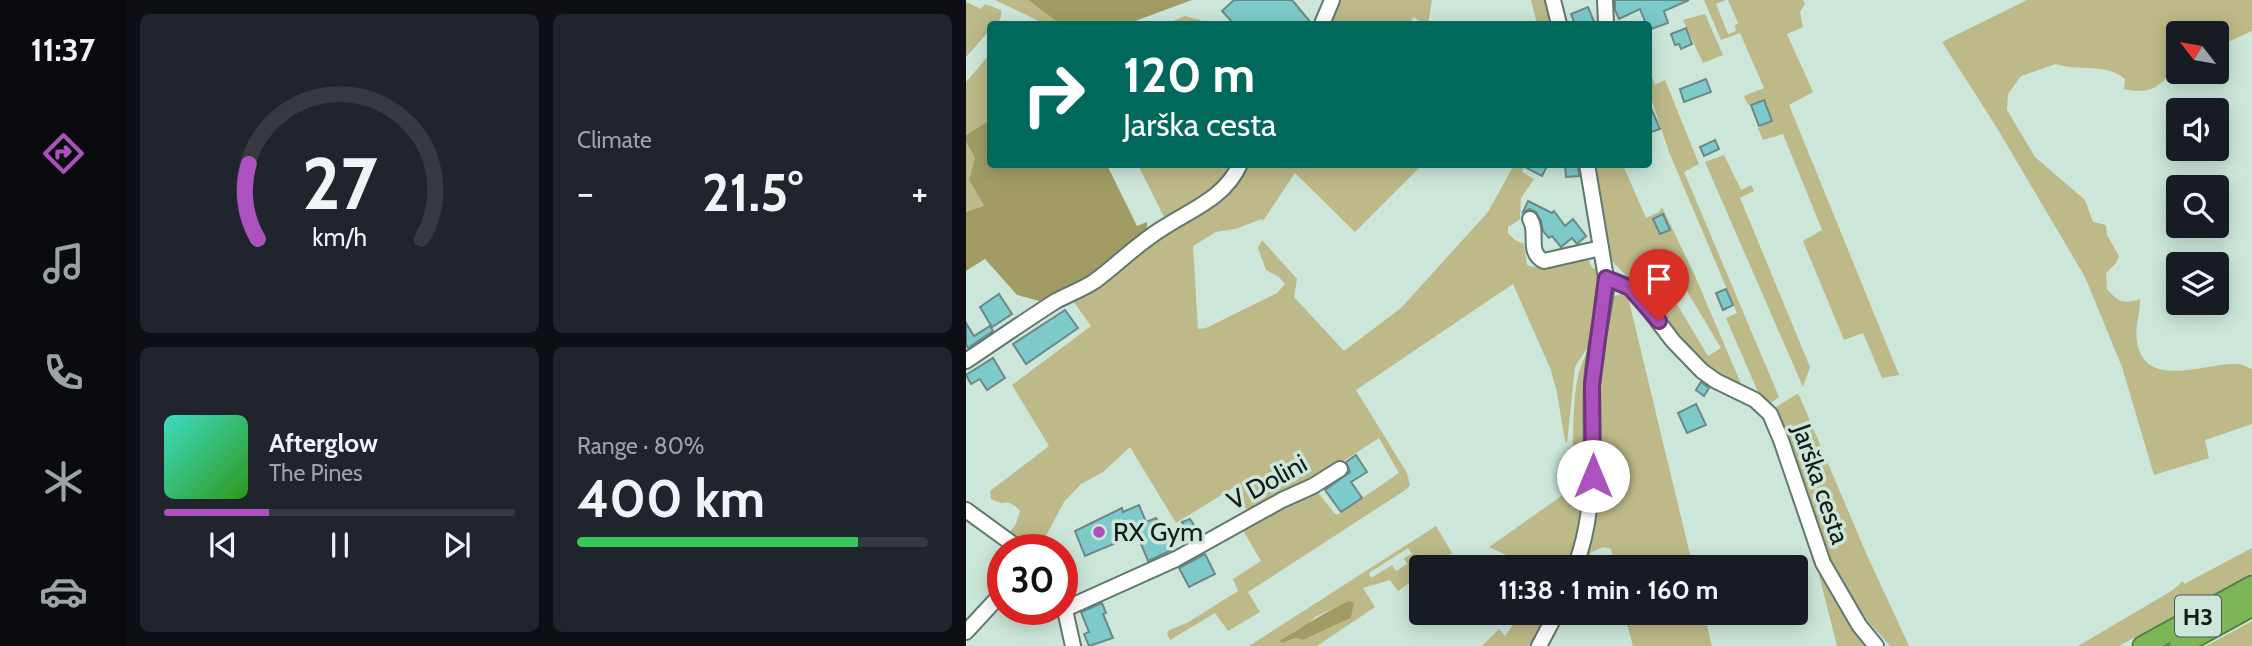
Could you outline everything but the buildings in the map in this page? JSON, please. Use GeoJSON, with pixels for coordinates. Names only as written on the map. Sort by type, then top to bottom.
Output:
{"type":"FeatureCollection","features":[{"type":"Feature","properties":{"kind":"highway","name":"H3"},"geometry":{"type":"LineString","coordinates":[[2143,646],[2252,586]]}},
{"type":"Feature","properties":{"kind":"highway","name":"H3"},"geometry":{"type":"LineString","coordinates":[[2179,646],[2252,606]]}},
{"type":"Feature","properties":{"kind":"street"},"geometry":{"type":"LineString","coordinates":[[1323,21],[1332,0]]}},
{"type":"Feature","properties":{"kind":"street"},"geometry":{"type":"LineString","coordinates":[[1553,0],[1558,21]]}},
{"type":"Feature","properties":{"kind":"street"},"geometry":{"type":"LineString","coordinates":[[1605,0],[1606,21]]}},
{"type":"Feature","properties":{"kind":"street"},"geometry":{"type":"LineString","coordinates":[[966,361],[1057,301],[1090,284],[1162,228],[1214,198],[1234,178],[1238,168]]}},
{"type":"Feature","properties":{"kind":"street"},"geometry":{"type":"LineString","coordinates":[[1579,555],[1589,521],[1593,476],[1592,385],[1606,278],[1588,168]]}},
{"type":"Feature","properties":{"kind":"street"},"geometry":{"type":"LineString","coordinates":[[1530,219],[1534,228],[1534,250],[1539,259],[1544,261],[1601,248]]}},
{"type":"Feature","properties":{"kind":"street","name":"Jarška cesta"},"geometry":{"type":"LineString","coordinates":[[1606,278],[1630,288],[1673,341],[1702,371],[1755,400],[1770,414],[1823,563],[1859,625],[1875,646]]}},
{"type":"Feature","properties":{"kind":"street","name":"V Dolini"},"geometry":{"type":"LineString","coordinates":[[1078,598],[1175,559],[1340,469]]}},
{"type":"Feature","properties":{"kind":"street"},"geometry":{"type":"LineString","coordinates":[[966,510],[999,534]]}},
{"type":"Feature","properties":{"kind":"street"},"geometry":{"type":"LineString","coordinates":[[966,632],[987,609]]}},
{"type":"Feature","properties":{"kind":"street","name":"V Dolini"},"geometry":{"type":"LineString","coordinates":[[1068,625],[1073,646]]}},
{"type":"Feature","properties":{"kind":"street"},"geometry":{"type":"LineString","coordinates":[[1539,646],[1550,625]]}},
{"type":"Feature","properties":{"kind":"shaded area"},"geometry":{"type":"Polygon","coordinates":[[[995,0],[1028,0],[1056,21],[1039,21],[995,0]]]}},
{"type":"Feature","properties":{"kind":"shaded area"},"geometry":{"type":"Polygon","coordinates":[[[1028,0],[1192,0],[1135,21],[1056,21],[1028,0]]]}},
{"type":"Feature","properties":{"kind":"shaded area"},"geometry":{"type":"Polygon","coordinates":[[[1334,0],[1432,0],[1428,21],[1420,21],[1414,17],[1411,21],[1327,21],[1334,0]]]}},
{"type":"Feature","properties":{"kind":"shaded area"},"geometry":{"type":"Polygon","coordinates":[[[1531,0],[1548,0],[1553,21],[1536,21],[1531,0]]]}},
{"type":"Feature","properties":{"kind":"shaded area"},"geometry":{"type":"Polygon","coordinates":[[[1704,0],[1726,0],[1716,4],[1728,34],[1736,31],[1735,25],[1738,23],[1728,0],[1803,0],[1805,3],[1800,12],[1803,27],[1787,34],[1813,92],[1789,105],[1899,375],[1882,378],[1863,333],[1844,340],[1803,241],[1822,230],[1783,134],[1763,140],[1758,128],[1773,121],[1764,100],[1748,105],[1744,96],[1764,88],[1740,33],[1721,40],[1704,0]]]}},
{"type":"Feature","properties":{"kind":"shaded area"},"geometry":{"type":"Polygon","coordinates":[[[2027,0],[2252,0],[2252,31],[2230,41],[2230,21],[2166,21],[2166,78],[2149,90],[2124,89],[2125,79],[2109,71],[2056,64],[2021,76],[2008,94],[2007,110],[2035,157],[2085,200],[2093,222],[2106,225],[2107,235],[2119,256],[2106,273],[2107,289],[2121,301],[2140,299],[2136,336],[2142,357],[2152,366],[2164,370],[2178,371],[2224,364],[2243,365],[2252,369],[2252,424],[2205,440],[2209,458],[2154,475],[2122,367],[2085,277],[1997,128],[1942,42],[2027,0]]]}},
{"type":"Feature","properties":{"kind":"shaded area"},"geometry":{"type":"Polygon","coordinates":[[[966,2],[981,9],[985,4],[1001,10],[999,21],[987,21],[987,33],[966,57],[966,2]]]}},
{"type":"Feature","properties":{"kind":"shaded area"},"geometry":{"type":"Polygon","coordinates":[[[1705,14],[1723,55],[1703,63],[1683,20],[1705,14]]]}},
{"type":"Feature","properties":{"kind":"shaded area"},"geometry":{"type":"Polygon","coordinates":[[[1185,16],[1201,21],[1173,21],[1185,16]]]}},
{"type":"Feature","properties":{"kind":"shaded area"},"geometry":{"type":"Polygon","coordinates":[[[987,58],[987,122],[966,135],[966,82],[987,58]]]}},
{"type":"Feature","properties":{"kind":"shaded area"},"geometry":{"type":"Polygon","coordinates":[[[1652,76],[1655,85],[1665,80],[1699,164],[1684,172],[1779,397],[1769,404],[1729,382],[1696,359],[1609,256],[1591,168],[1624,168],[1646,218],[1659,212],[1662,207],[1742,386],[1758,392],[1726,318],[1737,313],[1669,152],[1652,101],[1652,76]],[[1685,288],[1672,296],[1708,356],[1721,348],[1685,288]]]}},
{"type":"Feature","properties":{"kind":"shaded area"},"geometry":{"type":"Polygon","coordinates":[[[987,122],[987,168],[1108,168],[1137,226],[1147,222],[1147,231],[1089,280],[1039,301],[1017,295],[985,259],[966,271],[966,212],[984,206],[969,180],[975,158],[966,142],[966,135],[987,122]]]}},
{"type":"Feature","properties":{"kind":"shaded area"},"geometry":{"type":"Polygon","coordinates":[[[966,142],[975,158],[969,180],[984,206],[968,212],[966,212],[966,142]]]}},
{"type":"Feature","properties":{"kind":"shaded area"},"geometry":{"type":"Polygon","coordinates":[[[1724,155],[1741,190],[1751,185],[1754,191],[1740,198],[1810,367],[1803,387],[1705,162],[1724,155]]]}},
{"type":"Feature","properties":{"kind":"shaded area"},"geometry":{"type":"Polygon","coordinates":[[[1140,168],[1235,168],[1224,185],[1166,221],[1140,168]]]}},
{"type":"Feature","properties":{"kind":"shaded area"},"geometry":{"type":"Polygon","coordinates":[[[1240,168],[1419,168],[1355,232],[1295,173],[1263,221],[1262,219],[1235,229],[1216,232],[1193,246],[1198,329],[1206,328],[1277,293],[1285,284],[1266,270],[1258,248],[1262,240],[1297,279],[1294,297],[1344,351],[1401,308],[1488,212],[1512,168],[1524,168],[1522,172],[1534,179],[1521,198],[1520,219],[1508,227],[1508,233],[1524,244],[1527,265],[1533,267],[1586,254],[1592,268],[1599,270],[1601,288],[1592,340],[1575,367],[1567,443],[1551,370],[1513,284],[1356,390],[1407,473],[1410,485],[1407,489],[1248,592],[1260,612],[1228,631],[1215,613],[1170,640],[1167,634],[1169,630],[1187,623],[1238,591],[1233,579],[1261,561],[1241,527],[1316,490],[1335,514],[1339,514],[1399,473],[1379,438],[1310,483],[1250,515],[1233,488],[1176,523],[1130,447],[1103,472],[1081,484],[1064,502],[1047,534],[1009,534],[1016,524],[1020,511],[1012,504],[991,499],[990,491],[1049,446],[1012,385],[1091,326],[1073,301],[1120,269],[1240,168]]]}},
{"type":"Feature","properties":{"kind":"shaded area"},"geometry":{"type":"Polygon","coordinates":[[[1627,293],[1690,555],[1612,555],[1611,549],[1604,547],[1591,552],[1590,555],[1583,555],[1597,487],[1598,376],[1614,296],[1627,293]]]}},
{"type":"Feature","properties":{"kind":"shaded area"},"geometry":{"type":"Polygon","coordinates":[[[1591,349],[1585,486],[1573,555],[1506,555],[1489,547],[1560,497],[1568,488],[1573,455],[1575,395],[1583,361],[1591,349]]]}},
{"type":"Feature","properties":{"kind":"shaded area"},"geometry":{"type":"Polygon","coordinates":[[[1797,394],[1909,646],[1890,646],[1835,578],[1775,410],[1797,394]]]}},
{"type":"Feature","properties":{"kind":"shaded area"},"geometry":{"type":"Polygon","coordinates":[[[1436,526],[1452,553],[1410,555],[1412,554],[1408,548],[1369,573],[1371,578],[1392,565],[1396,571],[1407,564],[1404,558],[1409,556],[1409,583],[1398,591],[1390,580],[1363,588],[1375,607],[1317,646],[1249,646],[1436,526]],[[1340,605],[1315,617],[1306,626],[1285,637],[1281,643],[1296,638],[1303,640],[1351,618],[1353,608],[1340,605]]]}},
{"type":"Feature","properties":{"kind":"shaded area"},"geometry":{"type":"Polygon","coordinates":[[[2252,548],[2252,573],[2119,646],[2078,646],[2173,590],[2183,581],[2184,584],[2252,548]]]}},
{"type":"Feature","properties":{"kind":"shaded area"},"geometry":{"type":"Polygon","coordinates":[[[1819,575],[1824,575],[1865,646],[1837,646],[1819,575]]]}},
{"type":"Feature","properties":{"kind":"shaded area"},"geometry":{"type":"Polygon","coordinates":[[[1349,601],[1354,603],[1351,618],[1303,640],[1296,638],[1281,643],[1280,640],[1349,601]]]}},
{"type":"Feature","properties":{"kind":"shaded area"},"geometry":{"type":"Polygon","coordinates":[[[2252,621],[2252,646],[2206,646],[2252,621]]]}},
{"type":"Feature","properties":{"kind":"shaded area"},"geometry":{"type":"Polygon","coordinates":[[[1513,625],[1543,625],[1530,646],[1482,646],[1499,629],[1505,636],[1513,625]]]}},
{"type":"Feature","properties":{"kind":"shaded area"},"geometry":{"type":"Polygon","coordinates":[[[1627,625],[1707,625],[1712,646],[1633,646],[1627,625]]]}},
{"type":"Feature","properties":{"kind":"place","name":"RX Gym"},"geometry":{"type":"Point","coordinates":[1099,532]}},
{"type":"Feature","properties":{"kind":"route"},"geometry":{"type":"LineString","coordinates":[[1593,476],[1592,385],[1606,278],[1630,288],[1659,321]]}}]}
